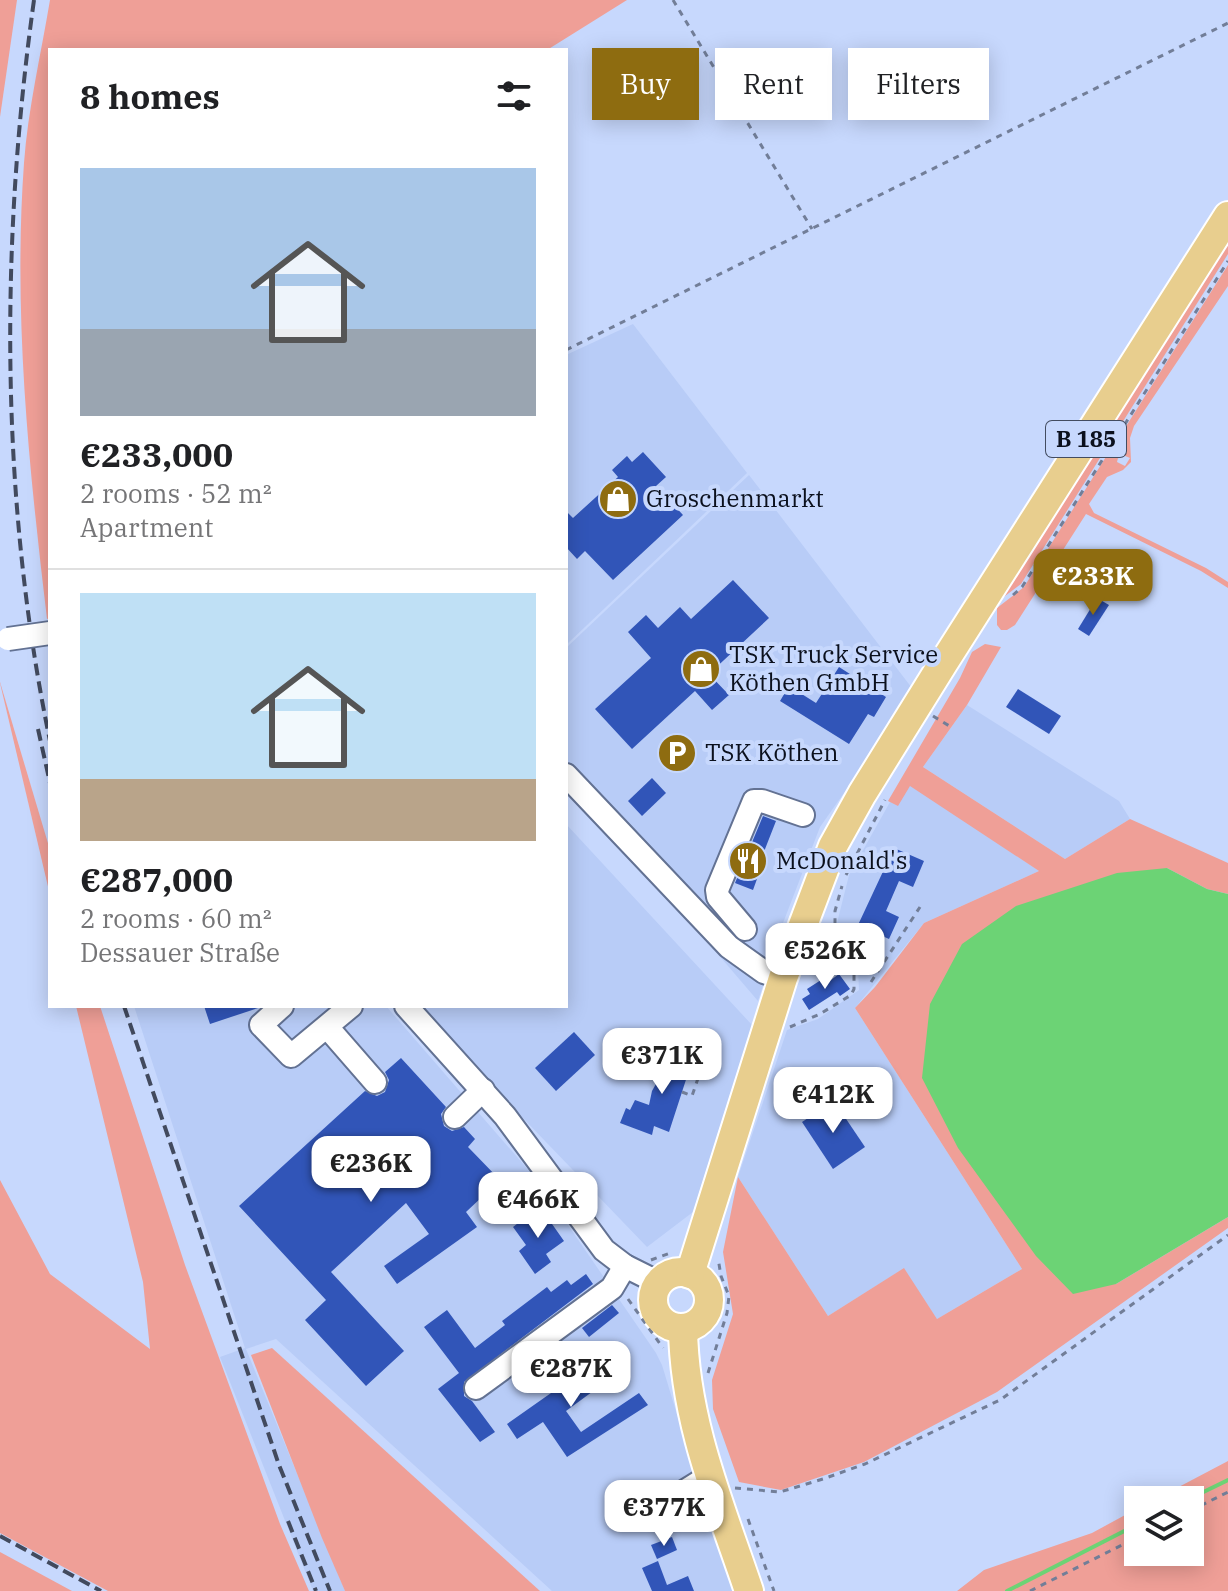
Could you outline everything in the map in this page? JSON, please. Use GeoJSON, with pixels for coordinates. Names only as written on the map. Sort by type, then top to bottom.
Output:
{"type":"FeatureCollection","features":[{"type":"Feature","properties":{"kind":"main road","name":"B 185"},"geometry":{"type":"LineString","coordinates":[[690,1274],[783,978],[833,846],[944,662],[1228,216]]}},
{"type":"Feature","properties":{"kind":"main road"},"geometry":{"type":"LineString","coordinates":[[673,1273],[690,1274],[706,1286],[709,1307],[702,1320],[683,1328],[671,1327],[657,1314],[654,1295],[659,1283],[673,1273]]}},
{"type":"Feature","properties":{"kind":"main road"},"geometry":{"type":"LineString","coordinates":[[683,1328],[689,1400],[721,1483],[749,1591]]}},
{"type":"Feature","properties":{"kind":"street"},"geometry":{"type":"LineString","coordinates":[[4,641],[48,633]]}},
{"type":"Feature","properties":{"kind":"street"},"geometry":{"type":"LineString","coordinates":[[568,777],[729,947],[764,972],[783,978]]}},
{"type":"Feature","properties":{"kind":"street"},"geometry":{"type":"LineString","coordinates":[[745,929],[718,897],[717,890],[754,801],[803,815]]}},
{"type":"Feature","properties":{"kind":"street"},"geometry":{"type":"LineString","coordinates":[[280,1008],[261,1025],[291,1056],[349,1008]]}},
{"type":"Feature","properties":{"kind":"street"},"geometry":{"type":"LineString","coordinates":[[408,1008],[516,1129],[604,1250],[625,1266],[659,1283]]}},
{"type":"Feature","properties":{"kind":"street"},"geometry":{"type":"LineString","coordinates":[[328,1028],[375,1082]]}},
{"type":"Feature","properties":{"kind":"street"},"geometry":{"type":"LineString","coordinates":[[455,1117],[483,1090]]}},
{"type":"Feature","properties":{"kind":"street"},"geometry":{"type":"LineString","coordinates":[[476,1388],[612,1288],[625,1266]]}},
{"type":"Feature","properties":{"kind":"street"},"geometry":{"type":"LineString","coordinates":[[656,1509],[701,1481],[721,1483]]}},
{"type":"Feature","properties":{"kind":"path"},"geometry":{"type":"LineString","coordinates":[[673,0],[812,229]]}},
{"type":"Feature","properties":{"kind":"path"},"geometry":{"type":"LineString","coordinates":[[568,349],[1228,23]]}},
{"type":"Feature","properties":{"kind":"path"},"geometry":{"type":"LineString","coordinates":[[1003,601],[1022,587],[1228,261]]}},
{"type":"Feature","properties":{"kind":"path"},"geometry":{"type":"LineString","coordinates":[[1107,450],[1119,457]]}},
{"type":"Feature","properties":{"kind":"path"},"geometry":{"type":"LineString","coordinates":[[939,706],[933,716],[951,727]]}},
{"type":"Feature","properties":{"kind":"path"},"geometry":{"type":"LineString","coordinates":[[784,1035],[788,1028],[820,1014],[851,995],[854,989],[854,973],[838,933],[835,911],[857,850],[889,792]]}},
{"type":"Feature","properties":{"kind":"path"},"geometry":{"type":"LineString","coordinates":[[871,982],[920,907]]}},
{"type":"Feature","properties":{"kind":"path"},"geometry":{"type":"LineString","coordinates":[[682,1092],[692,1096],[711,1040],[716,1036]]}},
{"type":"Feature","properties":{"kind":"path"},"geometry":{"type":"LineString","coordinates":[[721,1483],[780,1492],[865,1464],[1000,1400],[1228,1235]]}},
{"type":"Feature","properties":{"kind":"path"},"geometry":{"type":"LineString","coordinates":[[706,1377],[727,1313],[729,1296],[721,1276],[718,1255]]}},
{"type":"Feature","properties":{"kind":"path"},"geometry":{"type":"LineString","coordinates":[[721,1483],[737,1499]]}},
{"type":"Feature","properties":{"kind":"path"},"geometry":{"type":"LineString","coordinates":[[1204,1504],[1228,1492]]}},
{"type":"Feature","properties":{"kind":"path"},"geometry":{"type":"LineString","coordinates":[[743,1511],[774,1591]]}},
{"type":"Feature","properties":{"kind":"path"},"geometry":{"type":"LineString","coordinates":[[1030,1591],[1124,1544]]}},
{"type":"Feature","properties":{"kind":"shaded area"},"geometry":{"type":"Polygon","coordinates":[[[0,0],[17,0],[0,117],[0,0]]]}},
{"type":"Feature","properties":{"kind":"shaded area"},"geometry":{"type":"Polygon","coordinates":[[[50,0],[627,0],[550,48],[48,48],[47,619],[29,448],[20,277],[24,163],[50,0]]]}},
{"type":"Feature","properties":{"kind":"shaded area"},"geometry":{"type":"Polygon","coordinates":[[[1228,229],[1228,254],[1021,584],[997,602],[1228,229]]]}},
{"type":"Feature","properties":{"kind":"shaded area"},"geometry":{"type":"Polygon","coordinates":[[[1228,265],[1228,286],[1134,426],[1130,438],[1131,462],[1123,470],[1107,477],[1089,504],[1094,513],[1206,568],[1228,582],[1228,588],[1201,571],[1086,514],[1015,625],[1001,630],[997,625],[997,608],[1024,587],[1109,452],[1125,466],[1130,458],[1111,450],[1228,265]]]}},
{"type":"Feature","properties":{"kind":"shaded area"},"geometry":{"type":"Polygon","coordinates":[[[633,324],[747,473],[568,643],[568,354],[633,324]]]}},
{"type":"Feature","properties":{"kind":"shaded area"},"geometry":{"type":"Polygon","coordinates":[[[749,475],[915,692],[820,827],[783,923],[758,1001],[568,779],[568,646],[749,475]]]}},
{"type":"Feature","properties":{"kind":"shaded area"},"geometry":{"type":"Polygon","coordinates":[[[985,644],[1001,647],[967,705],[923,767],[1065,859],[1130,819],[1228,863],[1228,894],[1207,889],[1167,868],[1116,1284],[1228,1217],[1228,1228],[997,1392],[864,1462],[781,1490],[739,1482],[713,1409],[712,1380],[733,1314],[723,1252],[738,1177],[828,1316],[904,1268],[937,1319],[1022,1269],[855,1008],[924,923],[1039,871],[910,786],[898,806],[888,801],[972,652],[985,644]]]}},
{"type":"Feature","properties":{"kind":"shaded area"},"geometry":{"type":"Polygon","coordinates":[[[0,683],[48,843],[48,887],[0,683]]]}},
{"type":"Feature","properties":{"kind":"shaded area"},"geometry":{"type":"Polygon","coordinates":[[[967,705],[1119,801],[1130,819],[1065,859],[923,767],[967,705]]]}},
{"type":"Feature","properties":{"kind":"shaded area"},"geometry":{"type":"Polygon","coordinates":[[[903,779],[1039,871],[924,923],[855,1008],[1022,1269],[937,1319],[903,1269],[828,1316],[738,1177],[787,1030],[818,1019],[859,990],[858,969],[836,927],[849,875],[903,779]]]}},
{"type":"Feature","properties":{"kind":"shaded area"},"geometry":{"type":"Polygon","coordinates":[[[568,826],[752,1025],[693,1212],[647,1247],[417,1008],[568,1008],[568,826]]]}},
{"type":"Feature","properties":{"kind":"shaded area"},"geometry":{"type":"Polygon","coordinates":[[[1167,868],[1207,889],[1228,894],[1228,1217],[1116,1284],[1073,1294],[1036,1256],[958,1148],[922,1078],[930,1004],[962,944],[1016,906],[1117,873],[1167,868]]]}},
{"type":"Feature","properties":{"kind":"shaded area"},"geometry":{"type":"Polygon","coordinates":[[[76,1008],[101,1008],[185,1265],[280,1524],[309,1591],[108,1591],[0,1533],[0,1180],[50,1274],[150,1349],[143,1282],[76,1008]]]}},
{"type":"Feature","properties":{"kind":"shaded area"},"geometry":{"type":"Polygon","coordinates":[[[135,1008],[388,1008],[537,1180],[656,1353],[733,1591],[552,1591],[276,1339],[246,1349],[345,1591],[313,1591],[220,1357],[245,1348],[135,1008]]]}},
{"type":"Feature","properties":{"kind":"shaded area"},"geometry":{"type":"Polygon","coordinates":[[[272,1348],[540,1591],[345,1591],[251,1355],[272,1348]]]}},
{"type":"Feature","properties":{"kind":"shaded area"},"geometry":{"type":"Polygon","coordinates":[[[1228,1461],[1228,1591],[957,1591],[984,1570],[1092,1533],[1124,1516],[1124,1566],[1204,1566],[1204,1486],[1181,1486],[1228,1461]]]}},
{"type":"Feature","properties":{"kind":"shaded area"},"geometry":{"type":"Polygon","coordinates":[[[0,1552],[72,1591],[0,1591],[0,1552]]]}},
{"type":"Feature","properties":{"kind":"building"},"geometry":{"type":"Polygon","coordinates":[[[643,452],[666,477],[656,486],[683,515],[613,580],[585,551],[577,559],[568,549],[568,513],[573,518],[618,477],[612,470],[627,456],[632,462],[643,452]]]}},
{"type":"Feature","properties":{"kind":"building"},"geometry":{"type":"Polygon","coordinates":[[[733,580],[769,618],[709,674],[729,695],[712,710],[695,691],[632,749],[595,709],[651,658],[628,632],[646,615],[658,628],[680,607],[691,619],[733,580]]]}},
{"type":"Feature","properties":{"kind":"building"},"geometry":{"type":"Polygon","coordinates":[[[1097,598],[1109,605],[1089,636],[1078,629],[1097,598]]]}},
{"type":"Feature","properties":{"kind":"building"},"geometry":{"type":"Polygon","coordinates":[[[839,667],[886,697],[874,717],[868,714],[849,744],[780,701],[789,686],[816,703],[839,667]]]}},
{"type":"Feature","properties":{"kind":"building"},"geometry":{"type":"Polygon","coordinates":[[[1018,689],[1061,716],[1049,734],[1006,707],[1018,689]]]}},
{"type":"Feature","properties":{"kind":"building"},"geometry":{"type":"Polygon","coordinates":[[[652,778],[666,793],[642,816],[628,801],[652,778]]]}},
{"type":"Feature","properties":{"kind":"building","name":"McDonald's"},"geometry":{"type":"Polygon","coordinates":[[[763,816],[776,821],[758,867],[761,868],[753,890],[735,883],[763,816]]]}},
{"type":"Feature","properties":{"kind":"building"},"geometry":{"type":"Polygon","coordinates":[[[894,848],[924,861],[913,887],[899,881],[886,911],[899,917],[889,939],[858,925],[894,848]]]}},
{"type":"Feature","properties":{"kind":"building"},"geometry":{"type":"Polygon","coordinates":[[[839,974],[850,989],[840,996],[837,992],[809,1010],[802,999],[810,994],[807,989],[821,980],[824,985],[839,974]]]}},
{"type":"Feature","properties":{"kind":"building"},"geometry":{"type":"Polygon","coordinates":[[[205,1008],[258,1008],[210,1024],[205,1008]]]}},
{"type":"Feature","properties":{"kind":"building"},"geometry":{"type":"Polygon","coordinates":[[[574,1032],[595,1055],[556,1091],[535,1068],[574,1032]]]}},
{"type":"Feature","properties":{"kind":"building"},"geometry":{"type":"Polygon","coordinates":[[[668,1047],[694,1055],[669,1132],[654,1126],[652,1135],[620,1123],[626,1108],[630,1110],[635,1100],[649,1105],[652,1091],[666,1066],[662,1065],[668,1047]]]}},
{"type":"Feature","properties":{"kind":"building"},"geometry":{"type":"Polygon","coordinates":[[[401,1058],[446,1107],[441,1114],[444,1126],[452,1131],[464,1127],[475,1139],[468,1147],[500,1180],[466,1212],[477,1227],[397,1284],[384,1266],[429,1234],[406,1203],[331,1272],[404,1351],[366,1386],[305,1320],[326,1300],[239,1206],[365,1091],[377,1096],[385,1092],[389,1080],[385,1072],[401,1058]]]}},
{"type":"Feature","properties":{"kind":"building"},"geometry":{"type":"Polygon","coordinates":[[[834,1101],[865,1147],[833,1169],[802,1122],[834,1101]]]}},
{"type":"Feature","properties":{"kind":"building"},"geometry":{"type":"Polygon","coordinates":[[[545,1214],[564,1241],[546,1254],[551,1262],[535,1274],[519,1251],[526,1245],[513,1227],[526,1217],[545,1214]]]}},
{"type":"Feature","properties":{"kind":"building"},"geometry":{"type":"Polygon","coordinates":[[[586,1274],[593,1284],[464,1382],[464,1396],[472,1401],[495,1432],[480,1442],[438,1389],[459,1373],[424,1327],[447,1310],[475,1348],[505,1325],[502,1321],[547,1287],[551,1292],[567,1280],[571,1285],[586,1274]]]}},
{"type":"Feature","properties":{"kind":"building"},"geometry":{"type":"Polygon","coordinates":[[[612,1305],[619,1313],[589,1337],[582,1328],[612,1305]]]}},
{"type":"Feature","properties":{"kind":"building"},"geometry":{"type":"Polygon","coordinates":[[[567,1350],[596,1389],[566,1411],[581,1432],[639,1393],[648,1405],[567,1457],[543,1422],[517,1439],[507,1424],[561,1386],[546,1366],[567,1350]]]}},
{"type":"Feature","properties":{"kind":"building"},"geometry":{"type":"Polygon","coordinates":[[[672,1537],[677,1550],[657,1559],[651,1545],[672,1537]]]}},
{"type":"Feature","properties":{"kind":"building"},"geometry":{"type":"Polygon","coordinates":[[[658,1561],[667,1585],[688,1576],[694,1591],[652,1591],[642,1568],[658,1561]]]}},
{"type":"Feature","properties":{"kind":"waterway"},"geometry":{"type":"LineString","coordinates":[[1204,1492],[1228,1480]]}},
{"type":"Feature","properties":{"kind":"waterway"},"geometry":{"type":"LineString","coordinates":[[1007,1591],[1124,1531]]}},
{"type":"Feature","properties":{"kind":"railway"},"geometry":{"type":"LineString","coordinates":[[34,0],[15,185],[10,372],[22,558],[48,730]]}},
{"type":"Feature","properties":{"kind":"railway"},"geometry":{"type":"LineString","coordinates":[[38,729],[48,774]]}},
{"type":"Feature","properties":{"kind":"railway"},"geometry":{"type":"LineString","coordinates":[[125,1008],[279,1465],[330,1591]]}},
{"type":"Feature","properties":{"kind":"railway"},"geometry":{"type":"LineString","coordinates":[[288,1521],[316,1591]]}},
{"type":"Feature","properties":{"kind":"railway"},"geometry":{"type":"LineString","coordinates":[[0,1536],[101,1591]]}},
{"type":"Feature","properties":{"kind":"place","name":"Groschenmarkt"},"geometry":{"type":"Point","coordinates":[618,499]}},
{"type":"Feature","properties":{"kind":"place","name":"TSK Truck Service Köthen GmbH"},"geometry":{"type":"Point","coordinates":[701,669]}},
{"type":"Feature","properties":{"kind":"place","name":"TSK Köthen"},"geometry":{"type":"Point","coordinates":[677,753]}},
{"type":"Feature","properties":{"kind":"place","name":"McDonald's"},"geometry":{"type":"Point","coordinates":[748,861]}}]}
